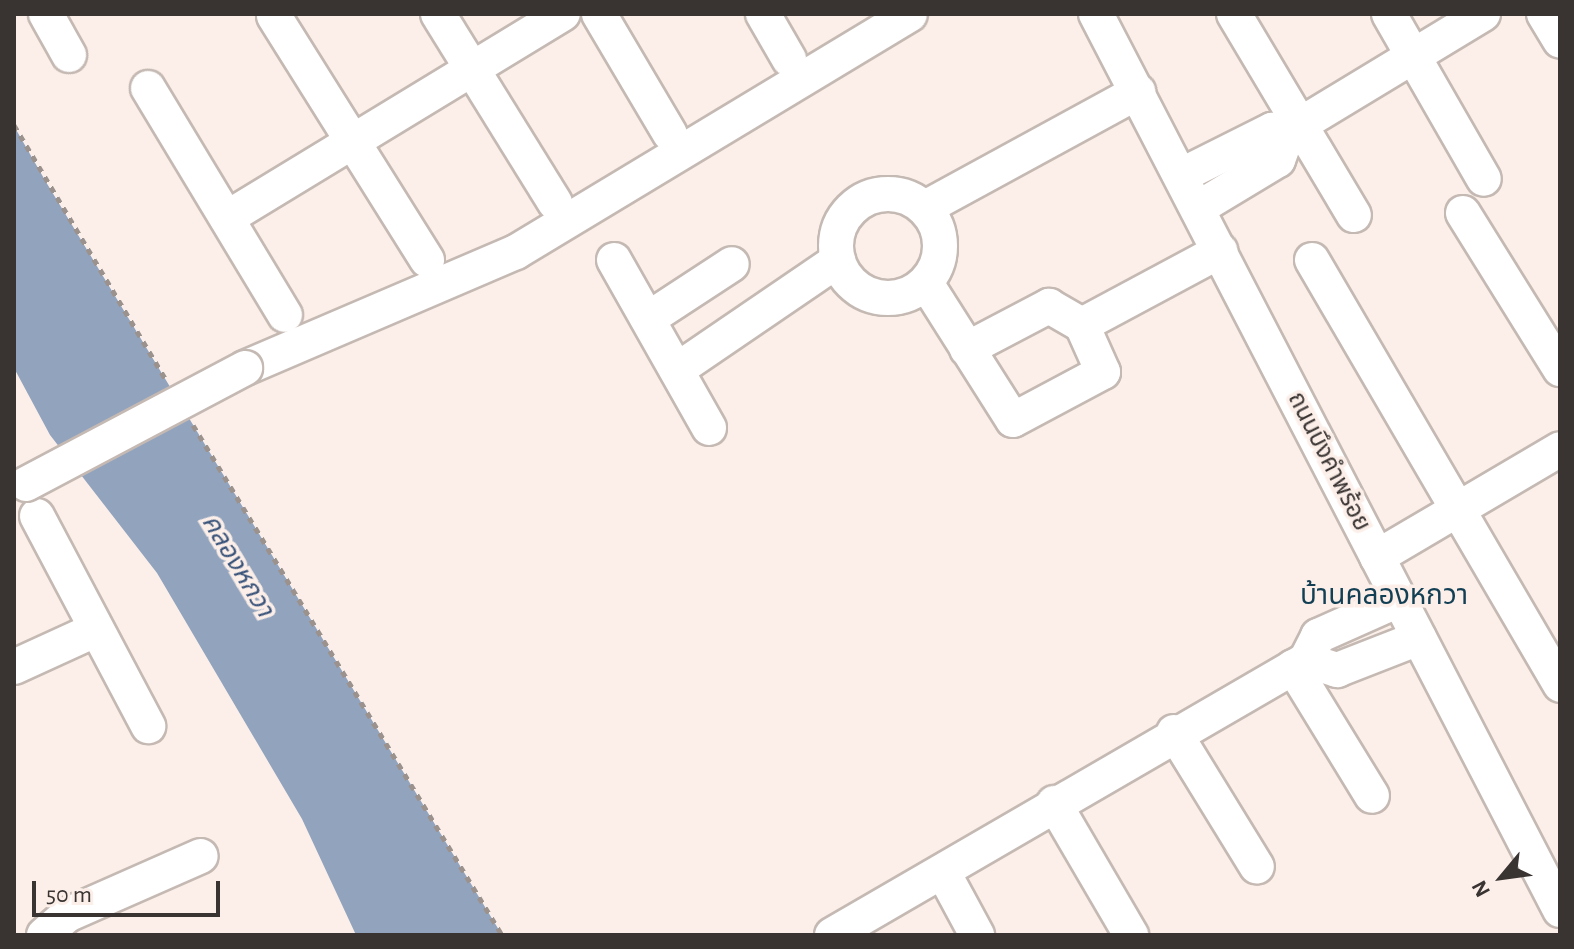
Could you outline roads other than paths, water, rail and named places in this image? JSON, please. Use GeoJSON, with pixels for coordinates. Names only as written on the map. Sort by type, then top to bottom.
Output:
{"type":"FeatureCollection","features":[{"type":"Feature","properties":{"kind":"street"},"geometry":{"type":"LineString","coordinates":[[46,14],[69,55]]}},
{"type":"Feature","properties":{"kind":"street"},"geometry":{"type":"LineString","coordinates":[[438,14],[555,203]]}},
{"type":"Feature","properties":{"kind":"street"},"geometry":{"type":"LineString","coordinates":[[227,218],[469,68],[563,14]]}},
{"type":"Feature","properties":{"kind":"street"},"geometry":{"type":"LineString","coordinates":[[599,14],[670,134]]}},
{"type":"Feature","properties":{"kind":"street"},"geometry":{"type":"LineString","coordinates":[[763,14],[789,59]]}},
{"type":"Feature","properties":{"kind":"street"},"geometry":{"type":"LineString","coordinates":[[20,487],[245,368],[516,252],[910,14]]}},
{"type":"Feature","properties":{"kind":"street","name":"ถนนบึงคำพร้อย"},"geometry":{"type":"LineString","coordinates":[[1096,14],[1200,207],[1560,910]]}},
{"type":"Feature","properties":{"kind":"street"},"geometry":{"type":"LineString","coordinates":[[1234,14],[1293,128],[1354,215]]}},
{"type":"Feature","properties":{"kind":"street"},"geometry":{"type":"LineString","coordinates":[[1389,14],[1484,179]]}},
{"type":"Feature","properties":{"kind":"street"},"geometry":{"type":"LineString","coordinates":[[1182,175],[1272,130],[1293,128],[1483,14]]}},
{"type":"Feature","properties":{"kind":"street"},"geometry":{"type":"LineString","coordinates":[[1544,14],[1560,41]]}},
{"type":"Feature","properties":{"kind":"street"},"geometry":{"type":"LineString","coordinates":[[274,16],[427,260]]}},
{"type":"Feature","properties":{"kind":"street"},"geometry":{"type":"LineString","coordinates":[[148,88],[285,315]]}},
{"type":"Feature","properties":{"kind":"street"},"geometry":{"type":"LineString","coordinates":[[930,217],[1144,102]]}},
{"type":"Feature","properties":{"kind":"street"},"geometry":{"type":"LineString","coordinates":[[1200,207],[1278,160],[1293,128]]}},
{"type":"Feature","properties":{"kind":"street"},"geometry":{"type":"LineString","coordinates":[[888,193],[930,217],[939,259],[926,283],[889,298],[863,292],[843,269],[838,233],[862,201],[888,193]]}},
{"type":"Feature","properties":{"kind":"street"},"geometry":{"type":"LineString","coordinates":[[1463,213],[1560,369]]}},
{"type":"Feature","properties":{"kind":"street"},"geometry":{"type":"LineString","coordinates":[[1082,325],[1220,251]]}},
{"type":"Feature","properties":{"kind":"street"},"geometry":{"type":"LineString","coordinates":[[614,260],[709,428]]}},
{"type":"Feature","properties":{"kind":"street"},"geometry":{"type":"LineString","coordinates":[[1312,260],[1560,685]]}},
{"type":"Feature","properties":{"kind":"street"},"geometry":{"type":"LineString","coordinates":[[648,319],[732,264]]}},
{"type":"Feature","properties":{"kind":"street"},"geometry":{"type":"LineString","coordinates":[[677,370],[707,351],[723,351],[843,269]]}},
{"type":"Feature","properties":{"kind":"street"},"geometry":{"type":"LineString","coordinates":[[926,283],[967,349],[1010,418],[1016,420],[1103,372],[1082,325],[1049,306],[967,349]]}},
{"type":"Feature","properties":{"kind":"street"},"geometry":{"type":"LineString","coordinates":[[1377,557],[1560,449]]}},
{"type":"Feature","properties":{"kind":"street"},"geometry":{"type":"LineString","coordinates":[[37,516],[148,726]]}},
{"type":"Feature","properties":{"kind":"street"},"geometry":{"type":"LineString","coordinates":[[832,935],[943,872],[1174,732],[1299,664],[1318,636],[1399,600]]}},
{"type":"Feature","properties":{"kind":"street"},"geometry":{"type":"LineString","coordinates":[[14,667],[95,630]]}},
{"type":"Feature","properties":{"kind":"street"},"geometry":{"type":"LineString","coordinates":[[1299,664],[1337,670],[1419,638]]}},
{"type":"Feature","properties":{"kind":"street"},"geometry":{"type":"LineString","coordinates":[[1299,664],[1372,796]]}},
{"type":"Feature","properties":{"kind":"street"},"geometry":{"type":"LineString","coordinates":[[1174,732],[1257,867]]}},
{"type":"Feature","properties":{"kind":"street"},"geometry":{"type":"LineString","coordinates":[[1054,803],[1131,935]]}},
{"type":"Feature","properties":{"kind":"street"},"geometry":{"type":"LineString","coordinates":[[44,935],[67,915],[201,856]]}},
{"type":"Feature","properties":{"kind":"street"},"geometry":{"type":"LineString","coordinates":[[943,872],[977,935]]}},
{"type":"Feature","properties":{"kind":"water","name":"คลองหกวา"},"geometry":{"type":"Polygon","coordinates":[[[14,126],[502,935],[356,935],[302,819],[157,573],[50,435],[14,368],[14,126]]]}},
{"type":"Feature","properties":{"kind":"district","name":"บ้านคลองหกวา"},"geometry":{"type":"Point","coordinates":[1384,596]}}]}
